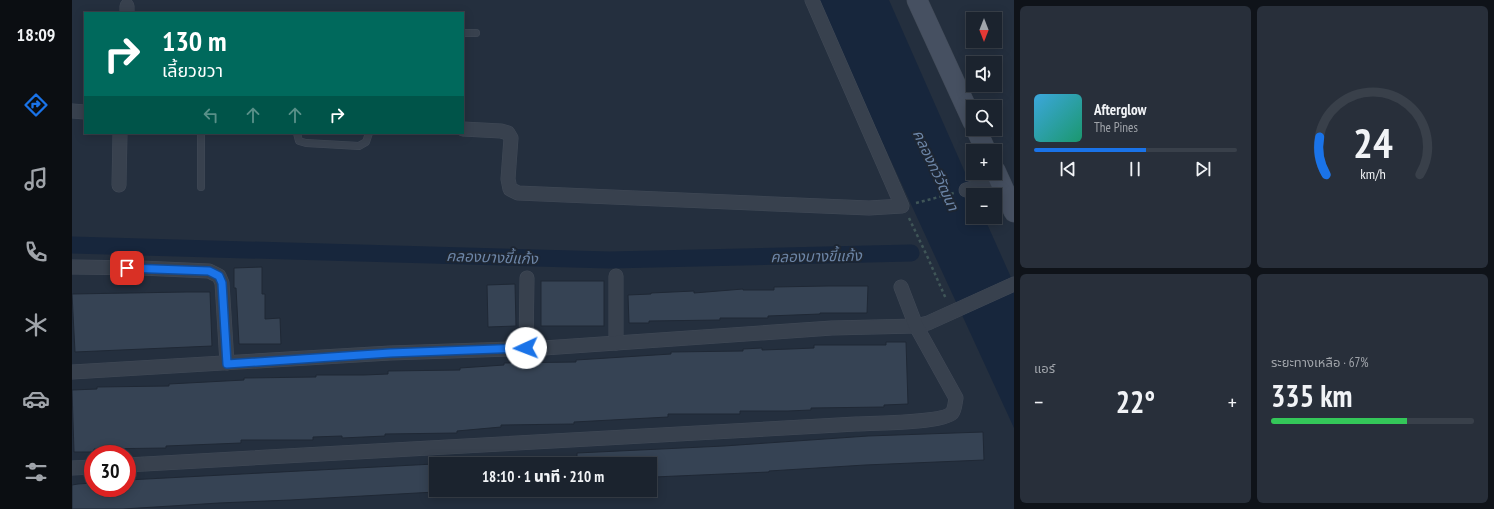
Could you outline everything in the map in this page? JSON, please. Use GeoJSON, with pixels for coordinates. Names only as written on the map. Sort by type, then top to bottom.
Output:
{"type":"FeatureCollection","features":[{"type":"Feature","properties":{"kind":"main road"},"geometry":{"type":"LineString","coordinates":[[917,0],[966,107]]}},
{"type":"Feature","properties":{"kind":"main road"},"geometry":{"type":"LineString","coordinates":[[999,180],[1014,212]]}},
{"type":"Feature","properties":{"kind":"street"},"geometry":{"type":"LineString","coordinates":[[464,130],[501,131],[508,133],[511,138],[508,179],[510,189],[518,193],[869,208],[906,205],[812,0]]}},
{"type":"Feature","properties":{"kind":"street"},"geometry":{"type":"LineString","coordinates":[[72,111],[84,112]]}},
{"type":"Feature","properties":{"kind":"street"},"geometry":{"type":"LineString","coordinates":[[119,185],[120,134]]}},
{"type":"Feature","properties":{"kind":"street"},"geometry":{"type":"LineString","coordinates":[[970,188],[987,180]]}},
{"type":"Feature","properties":{"kind":"street"},"geometry":{"type":"LineString","coordinates":[[72,267],[209,271],[219,276],[222,283],[227,364]]}},
{"type":"Feature","properties":{"kind":"street"},"geometry":{"type":"LineString","coordinates":[[616,276],[616,342]]}},
{"type":"Feature","properties":{"kind":"street"},"geometry":{"type":"LineString","coordinates":[[526,348],[527,278]]}},
{"type":"Feature","properties":{"kind":"street"},"geometry":{"type":"LineString","coordinates":[[72,372],[227,364],[390,353],[526,348],[832,328],[916,326],[928,323],[1010,286]]}},
{"type":"Feature","properties":{"kind":"street"},"geometry":{"type":"LineString","coordinates":[[136,464],[856,424],[932,419],[947,416],[952,412],[955,406],[956,398],[916,326],[901,287]]}},
{"type":"Feature","properties":{"kind":"street"},"geometry":{"type":"LineString","coordinates":[[72,468],[84,467]]}},
{"type":"Feature","properties":{"kind":"lane"},"geometry":{"type":"LineString","coordinates":[[464,33],[476,33]]}},
{"type":"Feature","properties":{"kind":"lane"},"geometry":{"type":"LineString","coordinates":[[201,134],[201,187]]}},
{"type":"Feature","properties":{"kind":"lane"},"geometry":{"type":"LineString","coordinates":[[297,134],[299,141],[306,143],[359,146],[366,142],[369,134]]}},
{"type":"Feature","properties":{"kind":"path"},"geometry":{"type":"LineString","coordinates":[[954,311],[928,258],[906,205],[966,190]]}},
{"type":"Feature","properties":{"kind":"water","name":"คลองทวีวัฒนา"},"geometry":{"type":"Polygon","coordinates":[[[817,0],[889,0],[966,175],[966,180],[968,180],[972,188],[966,188],[966,224],[987,224],[1014,284],[1014,428],[817,0]]]}},
{"type":"Feature","properties":{"kind":"building"},"geometry":{"type":"Polygon","coordinates":[[[262,267],[262,294],[265,294],[265,319],[280,318],[281,344],[239,344],[236,288],[234,288],[234,268],[262,267]]]}},
{"type":"Feature","properties":{"kind":"building"},"geometry":{"type":"Polygon","coordinates":[[[541,281],[604,281],[604,326],[541,326],[541,281]]]}},
{"type":"Feature","properties":{"kind":"building"},"geometry":{"type":"Polygon","coordinates":[[[515,284],[516,326],[488,327],[487,285],[515,284]]]}},
{"type":"Feature","properties":{"kind":"building"},"geometry":{"type":"Polygon","coordinates":[[[868,286],[867,313],[820,313],[768,316],[768,318],[720,318],[720,320],[649,321],[649,323],[629,323],[628,295],[694,291],[694,293],[743,289],[774,290],[774,287],[868,286]]]}},
{"type":"Feature","properties":{"kind":"building"},"geometry":{"type":"Polygon","coordinates":[[[210,292],[212,346],[75,352],[72,294],[210,292]]]}},
{"type":"Feature","properties":{"kind":"building"},"geometry":{"type":"Polygon","coordinates":[[[886,342],[906,342],[908,404],[884,405],[884,407],[811,408],[811,410],[788,411],[740,411],[740,414],[668,414],[668,417],[574,422],[574,424],[501,425],[501,427],[457,431],[457,433],[385,434],[385,436],[342,438],[342,436],[313,437],[313,440],[241,440],[241,443],[166,446],[166,448],[136,448],[136,445],[84,445],[84,452],[74,452],[72,390],[97,389],[97,387],[169,386],[169,384],[244,380],[244,378],[388,374],[388,371],[460,370],[460,368],[504,365],[504,363],[576,362],[576,360],[671,354],[671,352],[743,351],[743,349],[762,348],[762,350],[814,348],[814,345],[886,345],[886,342]]]}},
{"type":"Feature","properties":{"kind":"building"},"geometry":{"type":"Polygon","coordinates":[[[983,432],[984,460],[657,477],[657,457],[577,457],[577,453],[724,446],[868,436],[983,432]]]}},
{"type":"Feature","properties":{"kind":"building"},"geometry":{"type":"Polygon","coordinates":[[[429,464],[429,492],[123,509],[72,509],[72,485],[84,484],[84,497],[136,497],[136,480],[429,464]]]}},
{"type":"Feature","properties":{"kind":"waterway","name":"คลองบางขี้แก้ง"},"geometry":{"type":"LineString","coordinates":[[72,245],[610,260],[911,253]]}},
{"type":"Feature","properties":{"kind":"route"},"geometry":{"type":"LineString","coordinates":[[127,268],[209,271],[219,276],[222,283],[227,364],[390,353],[526,348]]}}]}
